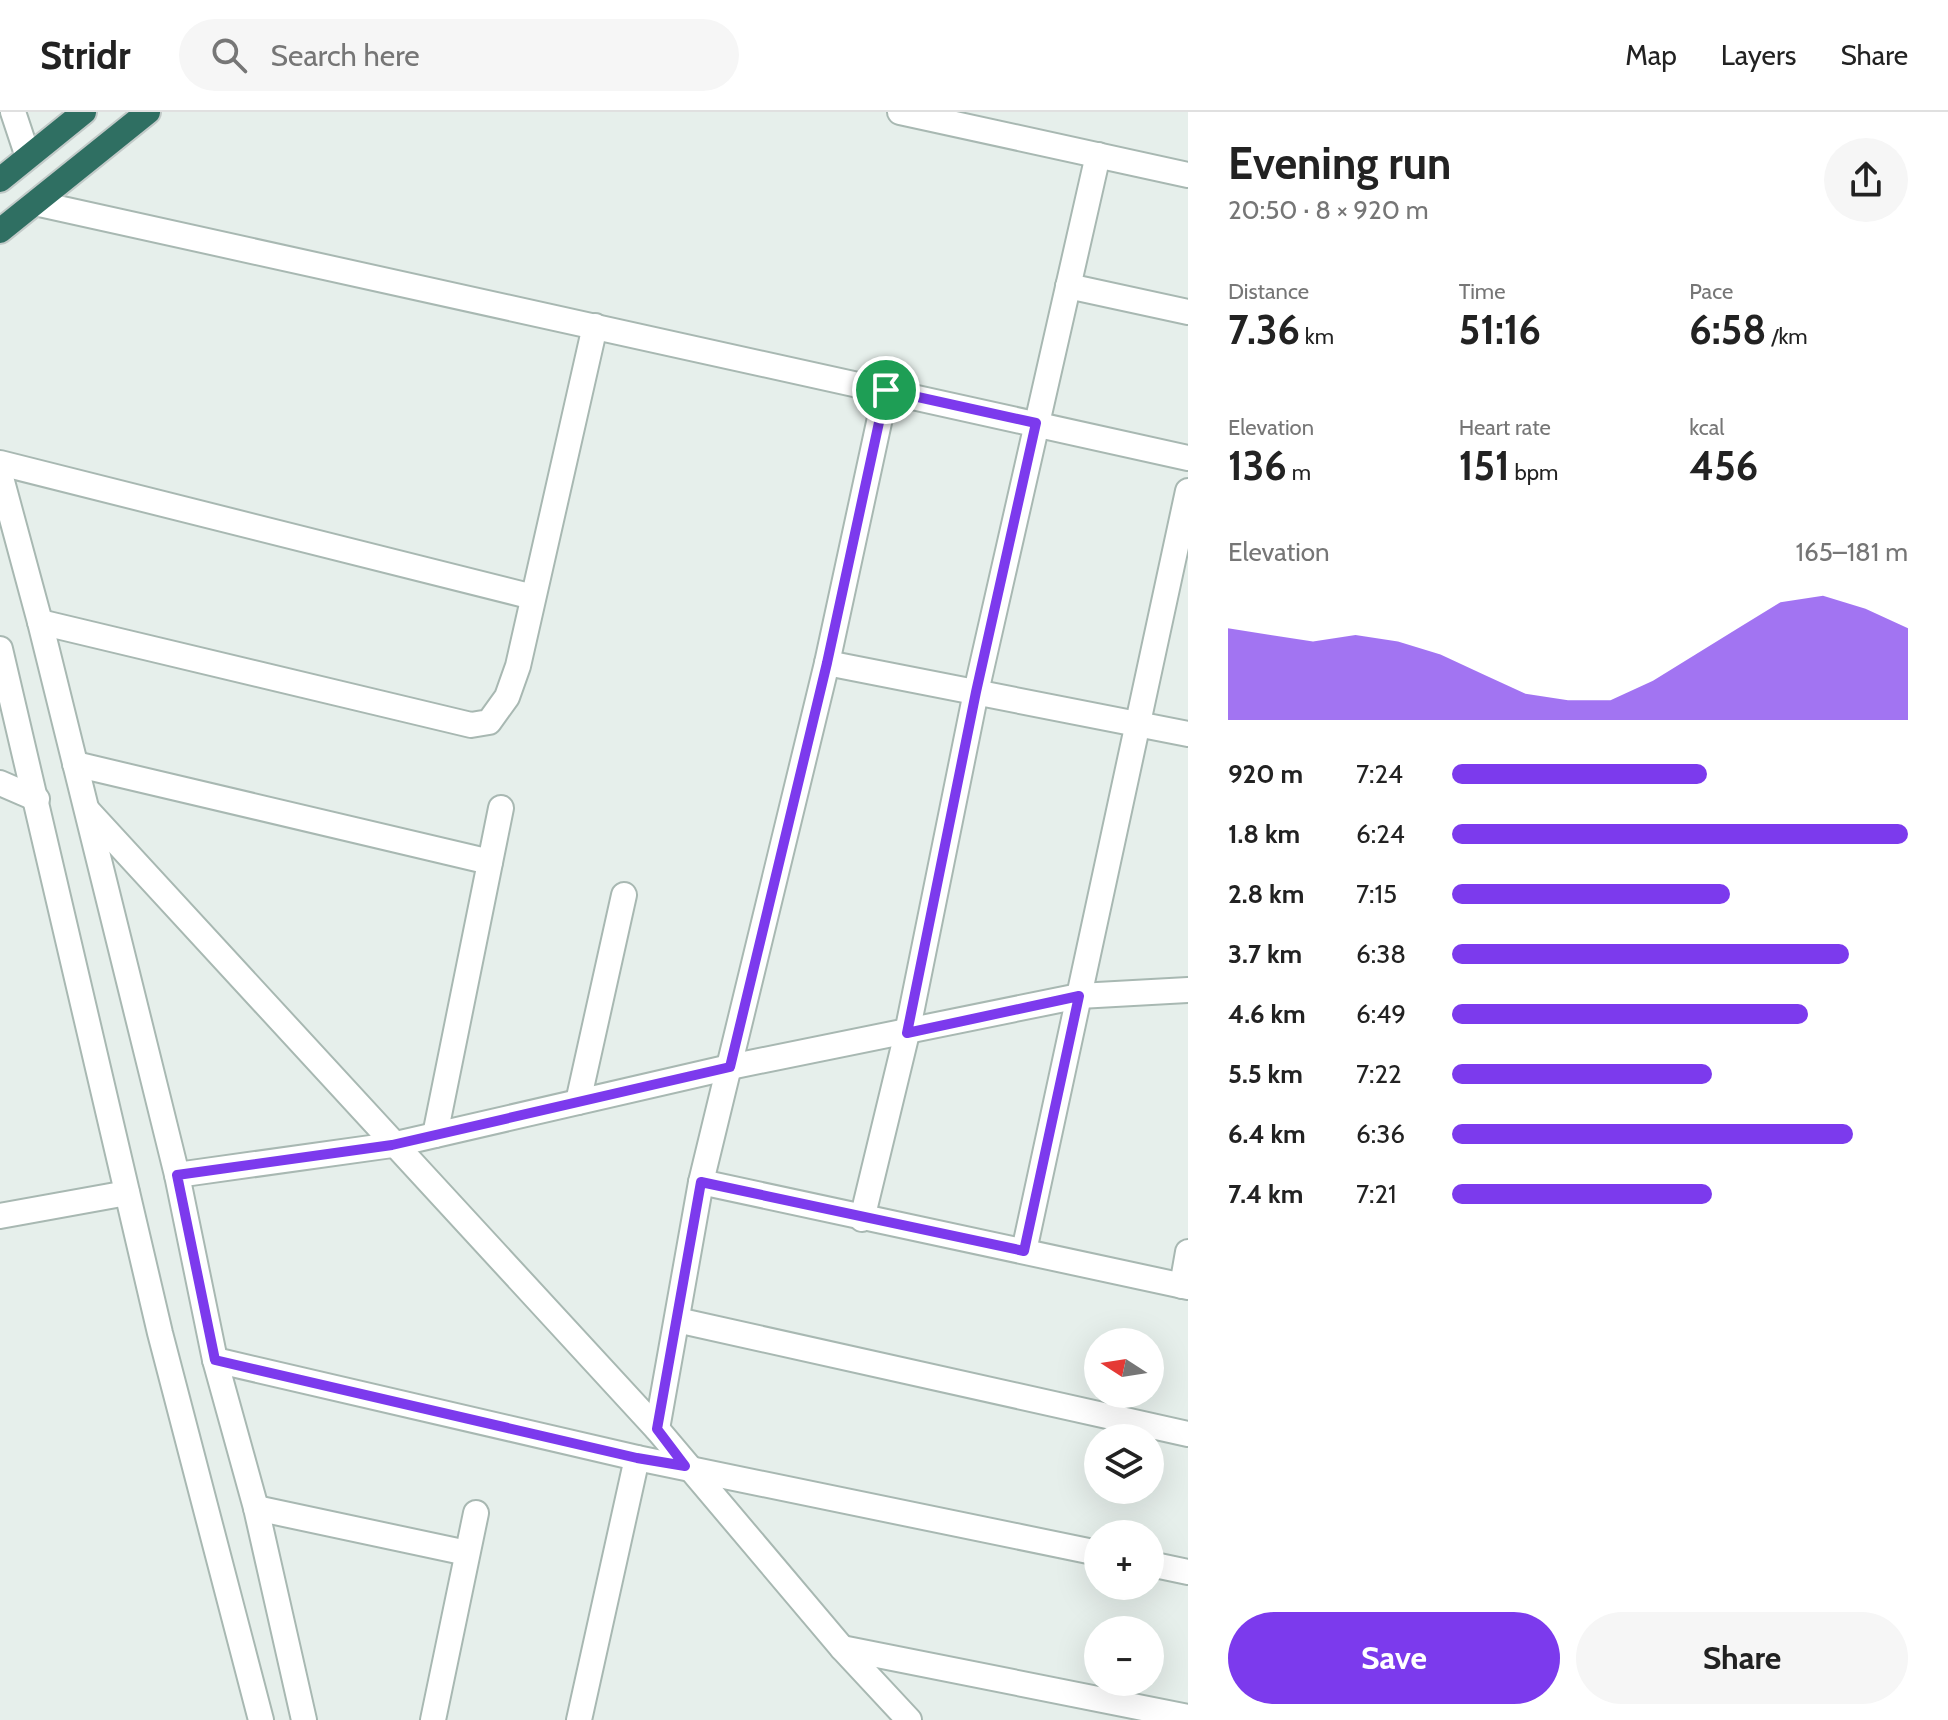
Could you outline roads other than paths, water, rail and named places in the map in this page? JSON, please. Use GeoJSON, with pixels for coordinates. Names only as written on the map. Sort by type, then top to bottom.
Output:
{"type":"FeatureCollection","features":[{"type":"Feature","properties":{"kind":"highway"},"geometry":{"type":"LineString","coordinates":[[0,180],[84,112]]}},
{"type":"Feature","properties":{"kind":"highway"},"geometry":{"type":"LineString","coordinates":[[0,231],[148,112]]}},
{"type":"Feature","properties":{"kind":"street"},"geometry":{"type":"LineString","coordinates":[[13,112],[28,157]]}},
{"type":"Feature","properties":{"kind":"street"},"geometry":{"type":"LineString","coordinates":[[900,112],[1188,175]]}},
{"type":"Feature","properties":{"kind":"street"},"geometry":{"type":"LineString","coordinates":[[862,1219],[907,1033],[976,692],[1098,155]]}},
{"type":"Feature","properties":{"kind":"street"},"geometry":{"type":"LineString","coordinates":[[35,203],[1188,458]]}},
{"type":"Feature","properties":{"kind":"street"},"geometry":{"type":"LineString","coordinates":[[1068,286],[1188,312]]}},
{"type":"Feature","properties":{"kind":"street"},"geometry":{"type":"LineString","coordinates":[[40,622],[471,725],[489,722],[507,697],[595,326]]}},
{"type":"Feature","properties":{"kind":"street"},"geometry":{"type":"LineString","coordinates":[[657,1429],[701,1182],[827,663],[886,390]]}},
{"type":"Feature","properties":{"kind":"street"},"geometry":{"type":"LineString","coordinates":[[0,463],[533,597]]}},
{"type":"Feature","properties":{"kind":"street"},"geometry":{"type":"LineString","coordinates":[[0,474],[40,622],[177,1175],[215,1360],[256,1508],[304,1720]]}},
{"type":"Feature","properties":{"kind":"street"},"geometry":{"type":"LineString","coordinates":[[1024,1251],[1188,491]]}},
{"type":"Feature","properties":{"kind":"street"},"geometry":{"type":"LineString","coordinates":[[0,649],[127,1193],[261,1720]]}},
{"type":"Feature","properties":{"kind":"street"},"geometry":{"type":"LineString","coordinates":[[827,663],[1188,734]]}},
{"type":"Feature","properties":{"kind":"street"},"geometry":{"type":"LineString","coordinates":[[75,764],[490,862]]}},
{"type":"Feature","properties":{"kind":"street"},"geometry":{"type":"LineString","coordinates":[[0,783],[37,799]]}},
{"type":"Feature","properties":{"kind":"street"},"geometry":{"type":"LineString","coordinates":[[435,1135],[501,808]]}},
{"type":"Feature","properties":{"kind":"street"},"geometry":{"type":"LineString","coordinates":[[86,810],[657,1429],[685,1466],[842,1648],[909,1720]]}},
{"type":"Feature","properties":{"kind":"street"},"geometry":{"type":"LineString","coordinates":[[578,1102],[624,895]]}},
{"type":"Feature","properties":{"kind":"street"},"geometry":{"type":"LineString","coordinates":[[177,1175],[392,1145],[730,1067],[1079,996],[1188,990]]}},
{"type":"Feature","properties":{"kind":"street"},"geometry":{"type":"LineString","coordinates":[[701,1182],[1185,1286],[1188,1252]]}},
{"type":"Feature","properties":{"kind":"street"},"geometry":{"type":"LineString","coordinates":[[0,1216],[127,1193]]}},
{"type":"Feature","properties":{"kind":"street"},"geometry":{"type":"LineString","coordinates":[[677,1320],[1188,1434]]}},
{"type":"Feature","properties":{"kind":"street"},"geometry":{"type":"LineString","coordinates":[[215,1360],[637,1458],[1084,1550]]}},
{"type":"Feature","properties":{"kind":"street"},"geometry":{"type":"LineString","coordinates":[[579,1720],[637,1458]]}},
{"type":"Feature","properties":{"kind":"street"},"geometry":{"type":"LineString","coordinates":[[256,1508],[467,1553]]}},
{"type":"Feature","properties":{"kind":"street"},"geometry":{"type":"LineString","coordinates":[[433,1720],[476,1513]]}},
{"type":"Feature","properties":{"kind":"street"},"geometry":{"type":"LineString","coordinates":[[1164,1567],[1188,1572]]}},
{"type":"Feature","properties":{"kind":"street"},"geometry":{"type":"LineString","coordinates":[[842,1648],[1188,1717]]}}]}
